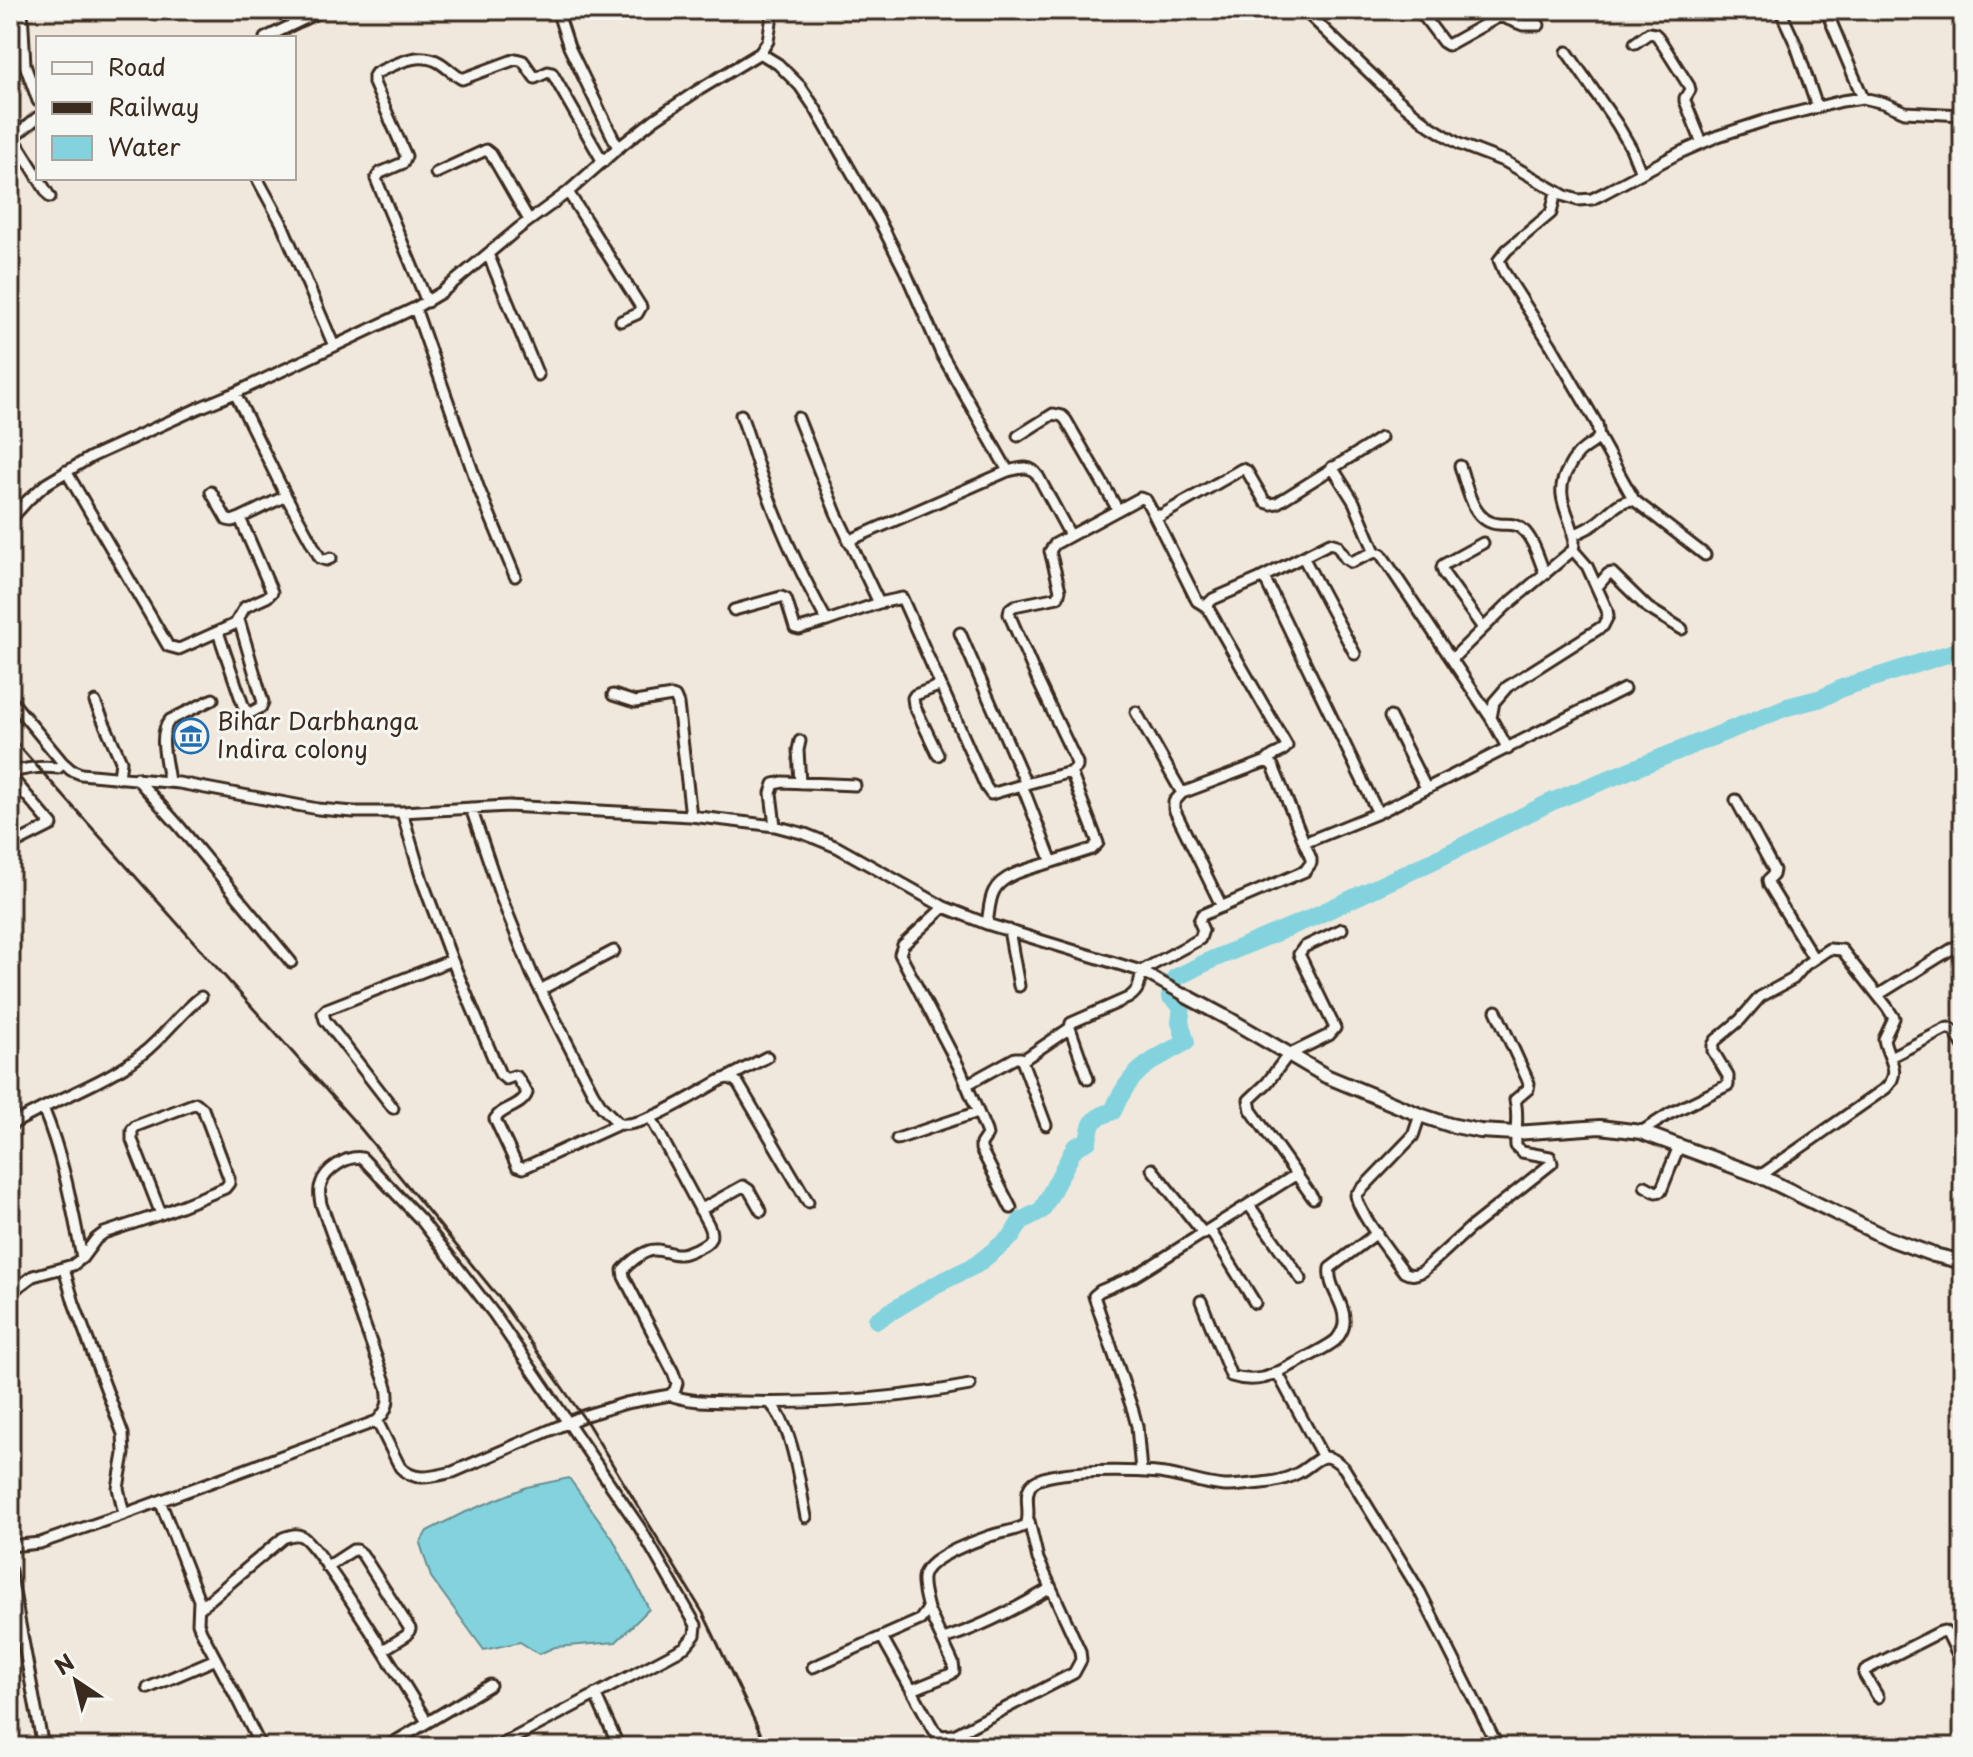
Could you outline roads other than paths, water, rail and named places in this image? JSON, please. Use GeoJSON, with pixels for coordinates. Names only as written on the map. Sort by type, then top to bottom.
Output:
{"type":"FeatureCollection","features":[{"type":"Feature","properties":{"kind":"street"},"geometry":{"type":"LineString","coordinates":[[22,10],[25,65],[36,95]]}},
{"type":"Feature","properties":{"kind":"street"},"geometry":{"type":"LineString","coordinates":[[269,36],[323,10]]}},
{"type":"Feature","properties":{"kind":"street"},"geometry":{"type":"LineString","coordinates":[[557,10],[574,58],[618,148]]}},
{"type":"Feature","properties":{"kind":"street"},"geometry":{"type":"LineString","coordinates":[[10,520],[46,484],[66,471],[415,308],[442,292],[655,119],[760,53],[768,41],[773,10]]}},
{"type":"Feature","properties":{"kind":"street"},"geometry":{"type":"LineString","coordinates":[[1304,10],[1397,99],[1430,126],[1459,144],[1506,162],[1556,192],[1578,200],[1592,199],[1702,143],[1767,120],[1817,107],[1863,98],[1905,112],[1963,115]]}},
{"type":"Feature","properties":{"kind":"street"},"geometry":{"type":"LineString","coordinates":[[1419,10],[1448,45],[1500,16],[1516,24],[1539,25]]}},
{"type":"Feature","properties":{"kind":"street"},"geometry":{"type":"LineString","coordinates":[[1780,10],[1817,107]]}},
{"type":"Feature","properties":{"kind":"street"},"geometry":{"type":"LineString","coordinates":[[1826,10],[1863,98]]}},
{"type":"Feature","properties":{"kind":"street"},"geometry":{"type":"LineString","coordinates":[[1635,43],[1649,33],[1658,37],[1689,86],[1685,101],[1702,143]]}},
{"type":"Feature","properties":{"kind":"street"},"geometry":{"type":"LineString","coordinates":[[1567,52],[1626,138],[1641,173]]}},
{"type":"Feature","properties":{"kind":"street"},"geometry":{"type":"LineString","coordinates":[[760,53],[778,64],[800,86],[815,108],[879,220],[941,353],[1008,471]]}},
{"type":"Feature","properties":{"kind":"street"},"geometry":{"type":"LineString","coordinates":[[427,302],[376,179],[380,173],[403,163],[406,156],[374,83],[376,73],[415,57],[437,61],[462,79],[516,59],[523,61],[535,78],[552,73],[603,162]]}},
{"type":"Feature","properties":{"kind":"street"},"geometry":{"type":"LineString","coordinates":[[36,119],[11,138],[36,175]]}},
{"type":"Feature","properties":{"kind":"street"},"geometry":{"type":"LineString","coordinates":[[436,173],[486,150],[529,220]]}},
{"type":"Feature","properties":{"kind":"street"},"geometry":{"type":"LineString","coordinates":[[39,180],[50,197]]}},
{"type":"Feature","properties":{"kind":"street"},"geometry":{"type":"LineString","coordinates":[[258,180],[281,222],[334,346]]}},
{"type":"Feature","properties":{"kind":"street"},"geometry":{"type":"LineString","coordinates":[[568,192],[641,307],[637,314],[621,321]]}},
{"type":"Feature","properties":{"kind":"street"},"geometry":{"type":"LineString","coordinates":[[1556,192],[1551,213],[1499,260],[1597,424],[1599,437],[1634,500],[1705,555]]}},
{"type":"Feature","properties":{"kind":"street"},"geometry":{"type":"LineString","coordinates":[[488,254],[538,375]]}},
{"type":"Feature","properties":{"kind":"street"},"geometry":{"type":"LineString","coordinates":[[415,308],[479,489],[515,576]]}},
{"type":"Feature","properties":{"kind":"street"},"geometry":{"type":"LineString","coordinates":[[235,393],[320,558],[331,558]]}},
{"type":"Feature","properties":{"kind":"street"},"geometry":{"type":"LineString","coordinates":[[1018,436],[1053,414],[1062,416],[1118,510]]}},
{"type":"Feature","properties":{"kind":"street"},"geometry":{"type":"LineString","coordinates":[[741,415],[783,533],[827,621]]}},
{"type":"Feature","properties":{"kind":"street"},"geometry":{"type":"LineString","coordinates":[[798,418],[848,541],[879,603]]}},
{"type":"Feature","properties":{"kind":"street"},"geometry":{"type":"LineString","coordinates":[[1452,659],[1573,550],[1573,535],[1562,502],[1564,477],[1575,458],[1599,437]]}},
{"type":"Feature","properties":{"kind":"street"},"geometry":{"type":"LineString","coordinates":[[1153,513],[1160,516],[1242,469],[1247,471],[1265,502],[1271,504],[1381,438]]}},
{"type":"Feature","properties":{"kind":"street"},"geometry":{"type":"LineString","coordinates":[[1460,466],[1480,515],[1491,523],[1514,525],[1525,531],[1545,574]]}},
{"type":"Feature","properties":{"kind":"street"},"geometry":{"type":"LineString","coordinates":[[1332,467],[1354,502],[1375,552]]}},
{"type":"Feature","properties":{"kind":"street"},"geometry":{"type":"LineString","coordinates":[[848,541],[1008,471],[1026,468],[1035,471],[1070,535]]}},
{"type":"Feature","properties":{"kind":"street"},"geometry":{"type":"LineString","coordinates":[[66,471],[168,646],[173,648],[179,649],[235,624],[245,607],[272,592],[240,518]]}},
{"type":"Feature","properties":{"kind":"street"},"geometry":{"type":"LineString","coordinates":[[211,492],[227,520],[232,521],[286,496]]}},
{"type":"Feature","properties":{"kind":"street"},"geometry":{"type":"LineString","coordinates":[[734,610],[781,597],[787,602],[795,628],[799,629],[879,603],[899,598],[904,600],[988,791],[997,794],[1071,772],[1077,767],[1009,614],[1010,609],[1058,597],[1060,590],[1050,551],[1055,544],[1143,498],[1197,601],[1207,607],[1287,746],[1286,750],[1270,756],[1267,761],[1175,798],[1174,809],[1222,907]]}},
{"type":"Feature","properties":{"kind":"street"},"geometry":{"type":"LineString","coordinates":[[1573,535],[1592,526],[1622,502],[1634,500]]}},
{"type":"Feature","properties":{"kind":"street"},"geometry":{"type":"LineString","coordinates":[[1207,607],[1213,599],[1330,543],[1337,545],[1351,562],[1375,552],[1381,554],[1491,718],[1508,749]]}},
{"type":"Feature","properties":{"kind":"street"},"geometry":{"type":"LineString","coordinates":[[1483,543],[1442,568],[1483,628]]}},
{"type":"Feature","properties":{"kind":"street"},"geometry":{"type":"LineString","coordinates":[[1491,718],[1494,702],[1507,687],[1603,626],[1608,616],[1585,563],[1573,550]]}},
{"type":"Feature","properties":{"kind":"street"},"geometry":{"type":"LineString","coordinates":[[1303,557],[1355,654]]}},
{"type":"Feature","properties":{"kind":"street"},"geometry":{"type":"LineString","coordinates":[[1597,587],[1612,573],[1648,608],[1682,629]]}},
{"type":"Feature","properties":{"kind":"street"},"geometry":{"type":"LineString","coordinates":[[1264,577],[1378,813]]}},
{"type":"Feature","properties":{"kind":"street"},"geometry":{"type":"LineString","coordinates":[[218,632],[244,708],[252,712],[263,702],[239,620]]}},
{"type":"Feature","properties":{"kind":"street"},"geometry":{"type":"LineString","coordinates":[[960,633],[1024,784],[1052,862]]}},
{"type":"Feature","properties":{"kind":"street"},"geometry":{"type":"LineString","coordinates":[[938,755],[913,698],[941,685]]}},
{"type":"Feature","properties":{"kind":"street"},"geometry":{"type":"LineString","coordinates":[[1304,843],[1378,813],[1624,689]]}},
{"type":"Feature","properties":{"kind":"street"},"geometry":{"type":"LineString","coordinates":[[613,695],[635,702],[675,697],[691,816]]}},
{"type":"Feature","properties":{"kind":"street"},"geometry":{"type":"LineString","coordinates":[[10,699],[63,763],[81,774],[169,782],[318,809],[354,812],[508,806],[691,816],[775,826],[805,834],[837,847],[944,907],[987,924],[1141,971],[1326,1076],[1420,1115],[1480,1131],[1515,1133],[1600,1127],[1641,1132],[1760,1176],[1887,1238],[1963,1262]]}},
{"type":"Feature","properties":{"kind":"street"},"geometry":{"type":"LineString","coordinates":[[169,782],[163,735],[166,724],[213,699]]}},
{"type":"Feature","properties":{"kind":"street"},"geometry":{"type":"LineString","coordinates":[[95,702],[121,761],[119,778]]}},
{"type":"Feature","properties":{"kind":"street"},"geometry":{"type":"LineString","coordinates":[[1136,712],[1182,793]]}},
{"type":"Feature","properties":{"kind":"street"},"geometry":{"type":"LineString","coordinates":[[1390,717],[1426,788]]}},
{"type":"Feature","properties":{"kind":"street"},"geometry":{"type":"LineString","coordinates":[[800,741],[800,783]]}},
{"type":"Feature","properties":{"kind":"street"},"geometry":{"type":"LineString","coordinates":[[1141,971],[1200,939],[1203,930],[1200,918],[1305,871],[1311,863],[1273,766],[1267,761]]}},
{"type":"Feature","properties":{"kind":"street"},"geometry":{"type":"LineString","coordinates":[[10,846],[52,825],[10,774],[28,768],[58,768],[63,763]]}},
{"type":"Feature","properties":{"kind":"street"},"geometry":{"type":"LineString","coordinates":[[987,924],[992,895],[1002,881],[1092,849],[1098,843],[1071,772]]}},
{"type":"Feature","properties":{"kind":"street"},"geometry":{"type":"LineString","coordinates":[[136,778],[200,850],[291,962]]}},
{"type":"Feature","properties":{"kind":"street"},"geometry":{"type":"LineString","coordinates":[[775,826],[771,788],[778,782],[855,785]]}},
{"type":"Feature","properties":{"kind":"street"},"geometry":{"type":"LineString","coordinates":[[1736,800],[1773,867],[1775,873],[1768,880],[1769,885],[1814,959]]}},
{"type":"Feature","properties":{"kind":"street"},"geometry":{"type":"LineString","coordinates":[[471,808],[501,897],[540,990],[593,1093],[619,1124]]}},
{"type":"Feature","properties":{"kind":"street"},"geometry":{"type":"LineString","coordinates":[[402,812],[422,880],[500,1074],[506,1079],[517,1077],[527,1093],[523,1101],[498,1114],[495,1119],[517,1166],[523,1168],[619,1124],[631,1125],[651,1118],[767,1057]]}},
{"type":"Feature","properties":{"kind":"street"},"geometry":{"type":"LineString","coordinates":[[944,907],[903,945],[900,954],[978,1112],[987,1135],[981,1149],[1011,1208]]}},
{"type":"Feature","properties":{"kind":"street"},"geometry":{"type":"LineString","coordinates":[[1313,1198],[1249,1105],[1249,1100],[1267,1083],[1288,1055],[1329,1035],[1335,1028],[1299,954],[1304,947],[1342,929]]}},
{"type":"Feature","properties":{"kind":"street"},"geometry":{"type":"LineString","coordinates":[[1009,930],[1019,986]]}},
{"type":"Feature","properties":{"kind":"street"},"geometry":{"type":"LineString","coordinates":[[1878,995],[1963,942]]}},
{"type":"Feature","properties":{"kind":"street"},"geometry":{"type":"LineString","coordinates":[[1641,1132],[1669,1114],[1728,1085],[1728,1076],[1713,1051],[1716,1040],[1740,1020],[1760,997],[1793,979],[1805,965],[1829,949],[1842,950],[1894,1018],[1884,1039],[1894,1075],[1892,1082],[1760,1176]]}},
{"type":"Feature","properties":{"kind":"street"},"geometry":{"type":"LineString","coordinates":[[540,990],[614,951]]}},
{"type":"Feature","properties":{"kind":"street"},"geometry":{"type":"LineString","coordinates":[[393,1108],[325,1020],[323,1013],[452,960]]}},
{"type":"Feature","properties":{"kind":"street"},"geometry":{"type":"LineString","coordinates":[[1088,1079],[1070,1028],[1071,1023],[1136,993],[1141,971]]}},
{"type":"Feature","properties":{"kind":"street"},"geometry":{"type":"LineString","coordinates":[[10,1125],[126,1066],[146,1051],[201,997]]}},
{"type":"Feature","properties":{"kind":"street"},"geometry":{"type":"LineString","coordinates":[[1420,1115],[1413,1136],[1356,1195],[1358,1204],[1377,1233],[1404,1272],[1410,1275],[1423,1271],[1470,1228],[1552,1163],[1547,1156],[1519,1151],[1516,1146],[1518,1117],[1515,1100],[1528,1089],[1529,1083],[1496,1011]]}},
{"type":"Feature","properties":{"kind":"street"},"geometry":{"type":"LineString","coordinates":[[1023,1060],[1070,1028]]}},
{"type":"Feature","properties":{"kind":"street"},"geometry":{"type":"LineString","coordinates":[[1890,1057],[1948,1028],[1954,1031],[1963,1045]]}},
{"type":"Feature","properties":{"kind":"street"},"geometry":{"type":"LineString","coordinates":[[966,1085],[1015,1058],[1021,1058],[1046,1125]]}},
{"type":"Feature","properties":{"kind":"street"},"geometry":{"type":"LineString","coordinates":[[727,1078],[738,1083],[808,1202]]}},
{"type":"Feature","properties":{"kind":"street"},"geometry":{"type":"LineString","coordinates":[[10,1293],[33,1276],[64,1269],[82,1258],[104,1233],[161,1214],[220,1191],[229,1183],[203,1109],[196,1103],[132,1130],[132,1140],[161,1214]]}},
{"type":"Feature","properties":{"kind":"street"},"geometry":{"type":"LineString","coordinates":[[43,1108],[63,1166],[82,1258]]}},
{"type":"Feature","properties":{"kind":"street"},"geometry":{"type":"LineString","coordinates":[[897,1139],[978,1112]]}},
{"type":"Feature","properties":{"kind":"street"},"geometry":{"type":"LineString","coordinates":[[651,1118],[711,1230],[710,1241],[685,1253],[677,1255],[649,1251],[623,1270],[676,1377],[675,1390],[670,1395]]}},
{"type":"Feature","properties":{"kind":"street"},"geometry":{"type":"LineString","coordinates":[[1645,1186],[1656,1192],[1661,1191],[1679,1146]]}},
{"type":"Feature","properties":{"kind":"street"},"geometry":{"type":"LineString","coordinates":[[10,1546],[40,1543],[124,1514],[377,1421],[383,1415],[388,1406],[387,1387],[319,1192],[321,1181],[327,1173],[352,1157],[362,1158],[421,1220],[494,1314],[640,1528],[696,1625],[695,1635],[685,1647],[497,1747]]}},
{"type":"Feature","properties":{"kind":"street"},"geometry":{"type":"LineString","coordinates":[[1152,1169],[1207,1232],[1255,1303]]}},
{"type":"Feature","properties":{"kind":"street"},"geometry":{"type":"LineString","coordinates":[[1141,1471],[1133,1411],[1094,1296],[1133,1277],[1297,1174]]}},
{"type":"Feature","properties":{"kind":"street"},"geometry":{"type":"LineString","coordinates":[[700,1210],[743,1186],[749,1190],[761,1211]]}},
{"type":"Feature","properties":{"kind":"street"},"geometry":{"type":"LineString","coordinates":[[1249,1205],[1301,1279]]}},
{"type":"Feature","properties":{"kind":"street"},"geometry":{"type":"LineString","coordinates":[[1201,1301],[1231,1376],[1259,1379],[1335,1341],[1344,1324],[1343,1313],[1329,1278],[1330,1268],[1377,1233]]}},
{"type":"Feature","properties":{"kind":"street"},"geometry":{"type":"LineString","coordinates":[[64,1269],[123,1434],[124,1454],[118,1488],[124,1514]]}},
{"type":"Feature","properties":{"kind":"street"},"geometry":{"type":"LineString","coordinates":[[1277,1372],[1323,1457]]}},
{"type":"Feature","properties":{"kind":"street"},"geometry":{"type":"LineString","coordinates":[[377,1421],[400,1467],[406,1473],[420,1477],[453,1472],[569,1422],[626,1403],[670,1395],[693,1401],[770,1403],[871,1400],[970,1385]]}},
{"type":"Feature","properties":{"kind":"street"},"geometry":{"type":"LineString","coordinates":[[770,1403],[779,1412],[788,1434],[806,1517]]}},
{"type":"Feature","properties":{"kind":"street"},"geometry":{"type":"LineString","coordinates":[[882,1637],[937,1733],[946,1737],[954,1735],[1074,1673],[1081,1660],[1080,1651],[1038,1559],[1029,1521],[1028,1493],[1033,1482],[1102,1470],[1164,1473],[1224,1486],[1267,1483],[1298,1473],[1323,1457],[1334,1459],[1344,1468],[1420,1592],[1498,1747]]}},
{"type":"Feature","properties":{"kind":"street"},"geometry":{"type":"LineString","coordinates":[[160,1501],[199,1600],[198,1623],[201,1631],[261,1747]]}},
{"type":"Feature","properties":{"kind":"street"},"geometry":{"type":"LineString","coordinates":[[912,1690],[954,1671],[928,1609],[922,1581],[925,1572],[944,1555],[1021,1528],[1029,1521]]}},
{"type":"Feature","properties":{"kind":"street"},"geometry":{"type":"LineString","coordinates":[[200,1608],[283,1538],[302,1536],[309,1541],[383,1650],[427,1722]]}},
{"type":"Feature","properties":{"kind":"street"},"geometry":{"type":"LineString","coordinates":[[327,1567],[353,1550],[362,1554],[410,1629],[407,1635],[383,1650]]}},
{"type":"Feature","properties":{"kind":"street"},"geometry":{"type":"LineString","coordinates":[[10,1571],[43,1747]]}},
{"type":"Feature","properties":{"kind":"street"},"geometry":{"type":"LineString","coordinates":[[943,1639],[1015,1610],[1051,1588]]}},
{"type":"Feature","properties":{"kind":"street"},"geometry":{"type":"LineString","coordinates":[[813,1667],[920,1620],[928,1609]]}},
{"type":"Feature","properties":{"kind":"street"},"geometry":{"type":"LineString","coordinates":[[1878,1697],[1864,1674],[1865,1670],[1940,1632],[1948,1634],[1963,1665]]}},
{"type":"Feature","properties":{"kind":"street"},"geometry":{"type":"LineString","coordinates":[[148,1688],[216,1659]]}},
{"type":"Feature","properties":{"kind":"street"},"geometry":{"type":"LineString","coordinates":[[386,1747],[490,1685]]}},
{"type":"Feature","properties":{"kind":"street"},"geometry":{"type":"LineString","coordinates":[[595,1694],[619,1747]]}},
{"type":"Feature","properties":{"kind":"street"},"geometry":{"type":"LineString","coordinates":[[514,1737],[521,1747]]}},
{"type":"Feature","properties":{"kind":"water"},"geometry":{"type":"Polygon","coordinates":[[[569,1478],[613,1539],[649,1609],[616,1642],[555,1647],[539,1654],[520,1642],[484,1650],[431,1577],[420,1543],[427,1531],[461,1514],[527,1487],[569,1478]]]}},
{"type":"Feature","properties":{"kind":"waterway"},"geometry":{"type":"LineString","coordinates":[[877,1320],[935,1285],[976,1265],[1012,1236],[1021,1221],[1042,1210],[1075,1147],[1088,1141],[1094,1121],[1113,1111],[1126,1086],[1142,1069],[1186,1042],[1180,1022],[1182,1006],[1170,996],[1175,978],[1311,918],[1551,802],[1787,707],[1822,698],[1842,688],[1963,649]]}},
{"type":"Feature","properties":{"kind":"railway"},"geometry":{"type":"LineString","coordinates":[[10,736],[361,1129],[500,1299],[588,1424],[703,1613],[767,1747]]}},
{"type":"Feature","properties":{"kind":"place","name":"Bihar Darbhanga Indira colony"},"geometry":{"type":"Point","coordinates":[191,736]}}]}
